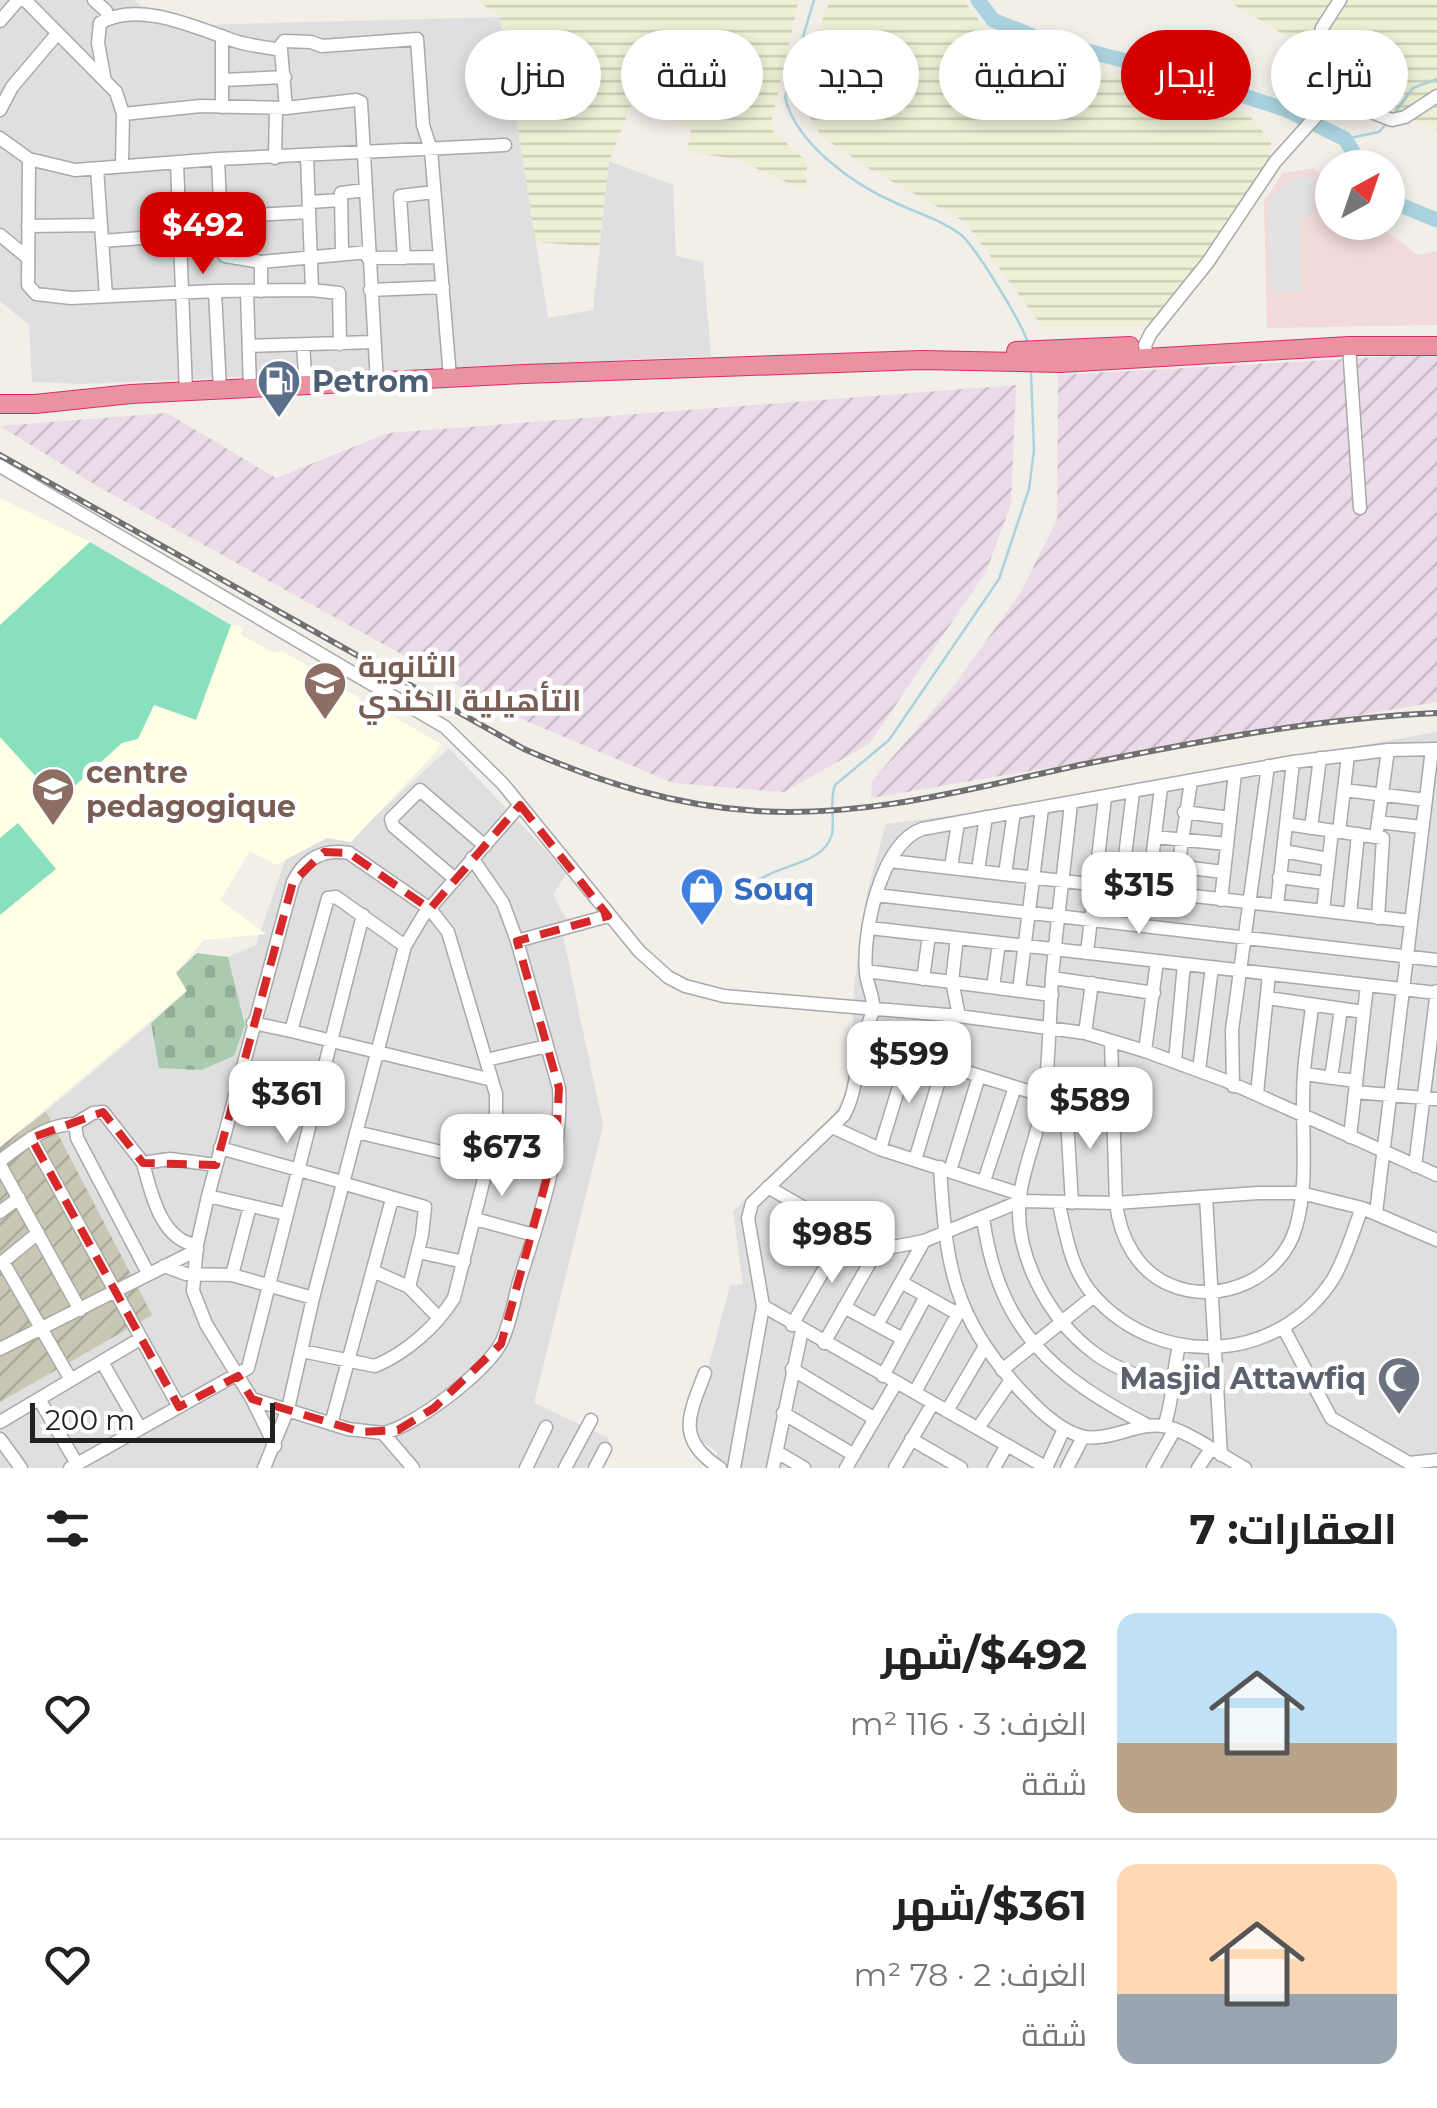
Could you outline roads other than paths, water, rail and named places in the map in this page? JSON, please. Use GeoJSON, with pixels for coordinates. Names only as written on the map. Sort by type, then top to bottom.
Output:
{"type":"FeatureCollection","features":[{"type":"Feature","properties":{"kind":"highway"},"geometry":{"type":"LineString","coordinates":[[0,404],[450,376],[971,360],[1060,363],[1146,351],[1437,336]]}},
{"type":"Feature","properties":{"kind":"highway"},"geometry":{"type":"LineString","coordinates":[[1273,346],[1437,346]]}},
{"type":"Feature","properties":{"kind":"highway"},"geometry":{"type":"LineString","coordinates":[[0,415],[35,404]]}},
{"type":"Feature","properties":{"kind":"street"},"geometry":{"type":"LineString","coordinates":[[0,20],[21,0],[120,100],[122,165]]}},
{"type":"Feature","properties":{"kind":"street"},"geometry":{"type":"LineString","coordinates":[[94,0],[108,18]]}},
{"type":"Feature","properties":{"kind":"street"},"geometry":{"type":"LineString","coordinates":[[1322,30],[1340,0]]}},
{"type":"Feature","properties":{"kind":"street"},"geometry":{"type":"LineString","coordinates":[[104,81],[98,26],[108,18],[158,16],[186,21],[248,45],[278,49],[284,54],[285,77],[276,158]]}},
{"type":"Feature","properties":{"kind":"street"},"geometry":{"type":"LineString","coordinates":[[2,102],[57,34]]}},
{"type":"Feature","properties":{"kind":"street"},"geometry":{"type":"LineString","coordinates":[[222,36],[222,108]]}},
{"type":"Feature","properties":{"kind":"street"},"geometry":{"type":"LineString","coordinates":[[278,49],[284,41],[322,46],[417,38],[423,125],[431,150],[450,376]]}},
{"type":"Feature","properties":{"kind":"street"},"geometry":{"type":"LineString","coordinates":[[223,80],[285,77]]}},
{"type":"Feature","properties":{"kind":"street"},"geometry":{"type":"LineString","coordinates":[[1408,115],[1437,96]]}},
{"type":"Feature","properties":{"kind":"street"},"geometry":{"type":"LineString","coordinates":[[123,114],[201,106],[281,108],[359,101],[364,108],[372,342],[377,382]]}},
{"type":"Feature","properties":{"kind":"street"},"geometry":{"type":"LineString","coordinates":[[1146,351],[1162,318],[1208,262],[1276,162],[1313,120]]}},
{"type":"Feature","properties":{"kind":"street"},"geometry":{"type":"LineString","coordinates":[[0,138],[29,158],[61,169],[505,145]]}},
{"type":"Feature","properties":{"kind":"street"},"geometry":{"type":"LineString","coordinates":[[307,156],[312,290]]}},
{"type":"Feature","properties":{"kind":"street"},"geometry":{"type":"LineString","coordinates":[[29,158],[28,284],[36,294],[60,298],[215,291],[339,293],[340,344]]}},
{"type":"Feature","properties":{"kind":"street"},"geometry":{"type":"LineString","coordinates":[[218,159],[225,256],[261,262],[342,253],[440,257]]}},
{"type":"Feature","properties":{"kind":"street"},"geometry":{"type":"LineString","coordinates":[[176,163],[186,392]]}},
{"type":"Feature","properties":{"kind":"street"},"geometry":{"type":"LineString","coordinates":[[98,169],[106,296]]}},
{"type":"Feature","properties":{"kind":"street"},"geometry":{"type":"LineString","coordinates":[[342,253],[343,192],[366,190]]}},
{"type":"Feature","properties":{"kind":"street"},"geometry":{"type":"LineString","coordinates":[[404,258],[400,196],[434,192]]}},
{"type":"Feature","properties":{"kind":"street"},"geometry":{"type":"LineString","coordinates":[[220,216],[340,200]]}},
{"type":"Feature","properties":{"kind":"street"},"geometry":{"type":"LineString","coordinates":[[28,226],[101,225]]}},
{"type":"Feature","properties":{"kind":"street"},"geometry":{"type":"LineString","coordinates":[[102,241],[221,232]]}},
{"type":"Feature","properties":{"kind":"street"},"geometry":{"type":"LineString","coordinates":[[0,236],[28,258]]}},
{"type":"Feature","properties":{"kind":"street"},"geometry":{"type":"LineString","coordinates":[[250,389],[249,346],[261,262]]}},
{"type":"Feature","properties":{"kind":"street"},"geometry":{"type":"LineString","coordinates":[[370,290],[443,287]]}},
{"type":"Feature","properties":{"kind":"street"},"geometry":{"type":"LineString","coordinates":[[215,291],[220,390]]}},
{"type":"Feature","properties":{"kind":"street"},"geometry":{"type":"LineString","coordinates":[[249,346],[372,342]]}},
{"type":"Feature","properties":{"kind":"street"},"geometry":{"type":"LineString","coordinates":[[303,345],[306,387]]}},
{"type":"Feature","properties":{"kind":"street"},"geometry":{"type":"LineString","coordinates":[[1348,346],[1360,508]]}},
{"type":"Feature","properties":{"kind":"street"},"geometry":{"type":"LineString","coordinates":[[0,466],[444,727],[476,754],[653,965],[685,986],[724,996],[874,1007],[1084,1034],[1200,1070],[1437,1175]]}},
{"type":"Feature","properties":{"kind":"street"},"geometry":{"type":"LineString","coordinates":[[734,1468],[764,1306],[748,1218],[752,1203],[832,1127],[850,1104],[862,1039],[874,1007],[866,971],[876,895],[890,860],[912,833],[1268,766],[1434,748],[1376,1213]]}},
{"type":"Feature","properties":{"kind":"street"},"geometry":{"type":"LineString","coordinates":[[1378,918],[1384,841],[1377,829],[1388,750]]}},
{"type":"Feature","properties":{"kind":"street"},"geometry":{"type":"LineString","coordinates":[[1323,910],[1328,859],[1348,755]]}},
{"type":"Feature","properties":{"kind":"street"},"geometry":{"type":"LineString","coordinates":[[1311,828],[1320,758]]}},
{"type":"Feature","properties":{"kind":"street"},"geometry":{"type":"LineString","coordinates":[[1277,905],[1293,762]]}},
{"type":"Feature","properties":{"kind":"street"},"geometry":{"type":"LineString","coordinates":[[1233,1086],[1232,1030],[1268,766]]}},
{"type":"Feature","properties":{"kind":"street"},"geometry":{"type":"LineString","coordinates":[[1221,900],[1235,773]]}},
{"type":"Feature","properties":{"kind":"street"},"geometry":{"type":"LineString","coordinates":[[1174,894],[1191,781]]}},
{"type":"Feature","properties":{"kind":"street"},"geometry":{"type":"LineString","coordinates":[[1148,891],[1160,788]]}},
{"type":"Feature","properties":{"kind":"street"},"geometry":{"type":"LineString","coordinates":[[455,879],[393,826],[391,818],[420,790],[484,846]]}},
{"type":"Feature","properties":{"kind":"street"},"geometry":{"type":"LineString","coordinates":[[1344,790],[1426,800]]}},
{"type":"Feature","properties":{"kind":"street"},"geometry":{"type":"LineString","coordinates":[[1120,888],[1133,792]]}},
{"type":"Feature","properties":{"kind":"street"},"geometry":{"type":"LineString","coordinates":[[1087,953],[1105,798]]}},
{"type":"Feature","properties":{"kind":"street"},"geometry":{"type":"LineString","coordinates":[[1071,803],[1044,1097],[1020,1197],[1020,1218],[1028,1262],[1062,1322],[1098,1355],[1147,1380],[1174,1387]]}},
{"type":"Feature","properties":{"kind":"street"},"geometry":{"type":"LineString","coordinates":[[264,1468],[288,1408],[312,1298],[405,946],[430,909],[520,805]]}},
{"type":"Feature","properties":{"kind":"street"},"geometry":{"type":"LineString","coordinates":[[1019,990],[1042,808]]}},
{"type":"Feature","properties":{"kind":"street"},"geometry":{"type":"LineString","coordinates":[[1006,874],[1014,812]]}},
{"type":"Feature","properties":{"kind":"street"},"geometry":{"type":"LineString","coordinates":[[1184,812],[1230,818]]}},
{"type":"Feature","properties":{"kind":"street"},"geometry":{"type":"LineString","coordinates":[[978,870],[986,817]]}},
{"type":"Feature","properties":{"kind":"street"},"geometry":{"type":"LineString","coordinates":[[951,867],[958,823]]}},
{"type":"Feature","properties":{"kind":"street"},"geometry":{"type":"LineString","coordinates":[[1286,824],[1358,834],[1377,829],[1421,833],[1437,841]]}},
{"type":"Feature","properties":{"kind":"street"},"geometry":{"type":"LineString","coordinates":[[1350,914],[1358,834]]}},
{"type":"Feature","properties":{"kind":"street"},"geometry":{"type":"LineString","coordinates":[[1154,836],[1227,844]]}},
{"type":"Feature","properties":{"kind":"street"},"geometry":{"type":"LineString","coordinates":[[275,1446],[196,1303],[193,1290],[197,1247],[293,882],[314,856],[336,851],[349,853],[430,909],[448,932],[498,1112],[454,1298],[439,1318],[388,1361],[375,1366],[302,1352]]}},
{"type":"Feature","properties":{"kind":"street"},"geometry":{"type":"LineString","coordinates":[[1283,851],[1328,859]]}},
{"type":"Feature","properties":{"kind":"street"},"geometry":{"type":"LineString","coordinates":[[252,1399],[361,1432],[383,1433],[406,1426],[434,1408],[501,1344],[534,1235],[556,1145],[560,1110],[558,1088],[518,940],[503,903],[472,858]]}},
{"type":"Feature","properties":{"kind":"street"},"geometry":{"type":"LineString","coordinates":[[890,860],[1411,921]]}},
{"type":"Feature","properties":{"kind":"street"},"geometry":{"type":"LineString","coordinates":[[1152,863],[1223,872]]}},
{"type":"Feature","properties":{"kind":"street"},"geometry":{"type":"LineString","coordinates":[[1280,877],[1325,883]]}},
{"type":"Feature","properties":{"kind":"street"},"geometry":{"type":"LineString","coordinates":[[876,895],[1437,960]]}},
{"type":"Feature","properties":{"kind":"street"},"geometry":{"type":"LineString","coordinates":[[292,1031],[328,898],[336,897],[405,946]]}},
{"type":"Feature","properties":{"kind":"street"},"geometry":{"type":"LineString","coordinates":[[40,1398],[73,1466],[250,1366],[363,915]]}},
{"type":"Feature","properties":{"kind":"street"},"geometry":{"type":"LineString","coordinates":[[518,940],[608,916]]}},
{"type":"Feature","properties":{"kind":"street"},"geometry":{"type":"LineString","coordinates":[[870,928],[1437,992],[1431,1098],[1415,1166]]}},
{"type":"Feature","properties":{"kind":"street"},"geometry":{"type":"LineString","coordinates":[[923,979],[929,934]]}},
{"type":"Feature","properties":{"kind":"street"},"geometry":{"type":"LineString","coordinates":[[957,938],[952,982],[958,1016]]}},
{"type":"Feature","properties":{"kind":"street"},"geometry":{"type":"LineString","coordinates":[[993,987],[998,942]]}},
{"type":"Feature","properties":{"kind":"street"},"geometry":{"type":"LineString","coordinates":[[1145,1051],[1157,961]]}},
{"type":"Feature","properties":{"kind":"street"},"geometry":{"type":"LineString","coordinates":[[1176,1061],[1184,964]]}},
{"type":"Feature","properties":{"kind":"street"},"geometry":{"type":"LineString","coordinates":[[1200,1070],[1212,967]]}},
{"type":"Feature","properties":{"kind":"street"},"geometry":{"type":"LineString","coordinates":[[866,971],[1052,995]]}},
{"type":"Feature","properties":{"kind":"street"},"geometry":{"type":"LineString","coordinates":[[1257,1094],[1269,974]]}},
{"type":"Feature","properties":{"kind":"street"},"geometry":{"type":"LineString","coordinates":[[1052,978],[1154,993]]}},
{"type":"Feature","properties":{"kind":"street"},"geometry":{"type":"LineString","coordinates":[[1084,1034],[1092,983]]}},
{"type":"Feature","properties":{"kind":"street"},"geometry":{"type":"LineString","coordinates":[[1350,1137],[1367,985]]}},
{"type":"Feature","properties":{"kind":"street"},"geometry":{"type":"LineString","coordinates":[[1267,998],[1364,1012]]}},
{"type":"Feature","properties":{"kind":"street"},"geometry":{"type":"LineString","coordinates":[[1111,1042],[1118,1224],[1127,1245],[1154,1276],[1187,1290],[1212,1292],[1249,1283],[1280,1257],[1297,1226],[1304,1074],[1312,1006]]}},
{"type":"Feature","properties":{"kind":"street"},"geometry":{"type":"LineString","coordinates":[[1331,1078],[1341,1009]]}},
{"type":"Feature","properties":{"kind":"street"},"geometry":{"type":"LineString","coordinates":[[253,1023],[492,1080]]}},
{"type":"Feature","properties":{"kind":"street"},"geometry":{"type":"LineString","coordinates":[[862,1039],[1066,1103],[1113,1100]]}},
{"type":"Feature","properties":{"kind":"street"},"geometry":{"type":"LineString","coordinates":[[486,1060],[547,1046]]}},
{"type":"Feature","properties":{"kind":"street"},"geometry":{"type":"LineString","coordinates":[[880,1149],[909,1054]]}},
{"type":"Feature","properties":{"kind":"street"},"geometry":{"type":"LineString","coordinates":[[915,1160],[944,1064]]}},
{"type":"Feature","properties":{"kind":"street"},"geometry":{"type":"LineString","coordinates":[[1304,1074],[1390,1095],[1431,1098]]}},
{"type":"Feature","properties":{"kind":"street"},"geometry":{"type":"LineString","coordinates":[[979,1076],[945,1169],[944,1232],[960,1310],[984,1348],[1064,1429],[1084,1437],[1148,1426],[1169,1428],[1244,1468]]}},
{"type":"Feature","properties":{"kind":"street"},"geometry":{"type":"LineString","coordinates":[[984,1181],[1014,1087]]}},
{"type":"Feature","properties":{"kind":"street"},"geometry":{"type":"LineString","coordinates":[[1066,1103],[1065,1204],[1069,1251],[1094,1296],[1121,1320],[1179,1346],[1216,1349],[1244,1343],[1282,1327],[1308,1308],[1332,1280],[1362,1208]]}},
{"type":"Feature","properties":{"kind":"street"},"geometry":{"type":"LineString","coordinates":[[80,1310],[0,1163],[31,1138],[103,1112],[143,1163],[174,1237],[197,1247]]}},
{"type":"Feature","properties":{"kind":"street"},"geometry":{"type":"LineString","coordinates":[[75,1124],[77,1138],[148,1274]]}},
{"type":"Feature","properties":{"kind":"street"},"geometry":{"type":"LineString","coordinates":[[832,1127],[880,1149],[984,1181],[1020,1197],[1065,1204],[1301,1193],[1362,1208],[1437,1240]]}},
{"type":"Feature","properties":{"kind":"street"},"geometry":{"type":"LineString","coordinates":[[1422,1127],[1437,1128]]}},
{"type":"Feature","properties":{"kind":"street"},"geometry":{"type":"LineString","coordinates":[[356,1132],[489,1163]]}},
{"type":"Feature","properties":{"kind":"street"},"geometry":{"type":"LineString","coordinates":[[31,1138],[179,1407]]}},
{"type":"Feature","properties":{"kind":"street"},"geometry":{"type":"LineString","coordinates":[[220,1148],[421,1204],[426,1210],[408,1287]]}},
{"type":"Feature","properties":{"kind":"street"},"geometry":{"type":"LineString","coordinates":[[143,1163],[170,1160],[216,1165]]}},
{"type":"Feature","properties":{"kind":"street"},"geometry":{"type":"LineString","coordinates":[[768,1188],[877,1250],[924,1241],[982,1218],[1020,1197]]}},
{"type":"Feature","properties":{"kind":"street"},"geometry":{"type":"LineString","coordinates":[[208,1196],[286,1214]]}},
{"type":"Feature","properties":{"kind":"street"},"geometry":{"type":"LineString","coordinates":[[1198,1468],[1215,1452],[1216,1349],[1206,1197]]}},
{"type":"Feature","properties":{"kind":"street"},"geometry":{"type":"LineString","coordinates":[[0,1212],[19,1198]]}},
{"type":"Feature","properties":{"kind":"street"},"geometry":{"type":"LineString","coordinates":[[331,1424],[392,1198]]}},
{"type":"Feature","properties":{"kind":"street"},"geometry":{"type":"LineString","coordinates":[[232,1276],[250,1206]]}},
{"type":"Feature","properties":{"kind":"street"},"geometry":{"type":"LineString","coordinates":[[982,1218],[991,1265],[1005,1300],[1034,1346],[1074,1382],[1148,1426]]}},
{"type":"Feature","properties":{"kind":"street"},"geometry":{"type":"LineString","coordinates":[[475,1219],[534,1235]]}},
{"type":"Feature","properties":{"kind":"street"},"geometry":{"type":"LineString","coordinates":[[38,1233],[2,1263],[70,1380]]}},
{"type":"Feature","properties":{"kind":"street"},"geometry":{"type":"LineString","coordinates":[[773,1468],[797,1328],[846,1233]]}},
{"type":"Feature","properties":{"kind":"street"},"geometry":{"type":"LineString","coordinates":[[877,1325],[924,1241]]}},
{"type":"Feature","properties":{"kind":"street"},"geometry":{"type":"LineString","coordinates":[[2,1343],[42,1329],[197,1247]]}},
{"type":"Feature","properties":{"kind":"street"},"geometry":{"type":"LineString","coordinates":[[824,1343],[877,1250]]}},
{"type":"Feature","properties":{"kind":"street"},"geometry":{"type":"LineString","coordinates":[[418,1252],[464,1262]]}},
{"type":"Feature","properties":{"kind":"street"},"geometry":{"type":"LineString","coordinates":[[164,1266],[180,1273],[232,1276],[312,1298]]}},
{"type":"Feature","properties":{"kind":"street"},"geometry":{"type":"LineString","coordinates":[[374,1271],[408,1287],[439,1318]]}},
{"type":"Feature","properties":{"kind":"street"},"geometry":{"type":"LineString","coordinates":[[902,1282],[960,1310]]}},
{"type":"Feature","properties":{"kind":"street"},"geometry":{"type":"LineString","coordinates":[[784,1412],[850,1462],[875,1419],[901,1338],[926,1296]]}},
{"type":"Feature","properties":{"kind":"street"},"geometry":{"type":"LineString","coordinates":[[978,1428],[1007,1375],[1034,1346],[1094,1296]]}},
{"type":"Feature","properties":{"kind":"street"},"geometry":{"type":"LineString","coordinates":[[764,1306],[1046,1468],[1064,1429]]}},
{"type":"Feature","properties":{"kind":"street"},"geometry":{"type":"LineString","coordinates":[[844,1307],[901,1338]]}},
{"type":"Feature","properties":{"kind":"street"},"geometry":{"type":"LineString","coordinates":[[915,1392],[960,1310]]}},
{"type":"Feature","properties":{"kind":"street"},"geometry":{"type":"LineString","coordinates":[[1282,1327],[1332,1418],[1408,1466],[1434,1463]]}},
{"type":"Feature","properties":{"kind":"street"},"geometry":{"type":"LineString","coordinates":[[0,1422],[140,1339]]}},
{"type":"Feature","properties":{"kind":"street"},"geometry":{"type":"LineString","coordinates":[[1153,1468],[1169,1428],[1179,1346]]}},
{"type":"Feature","properties":{"kind":"street"},"geometry":{"type":"LineString","coordinates":[[947,1411],[984,1348]]}},
{"type":"Feature","properties":{"kind":"street"},"geometry":{"type":"LineString","coordinates":[[102,1362],[140,1428]]}},
{"type":"Feature","properties":{"kind":"street"},"geometry":{"type":"LineString","coordinates":[[792,1369],[875,1419]]}},
{"type":"Feature","properties":{"kind":"street"},"geometry":{"type":"LineString","coordinates":[[705,1373],[692,1406],[690,1438],[699,1452],[720,1468]]}},
{"type":"Feature","properties":{"kind":"street"},"geometry":{"type":"LineString","coordinates":[[895,1468],[932,1403]]}},
{"type":"Feature","properties":{"kind":"street"},"geometry":{"type":"LineString","coordinates":[[565,1468],[591,1420]]}},
{"type":"Feature","properties":{"kind":"street"},"geometry":{"type":"LineString","coordinates":[[526,1468],[546,1426]]}},
{"type":"Feature","properties":{"kind":"street"},"geometry":{"type":"LineString","coordinates":[[383,1433],[413,1468]]}},
{"type":"Feature","properties":{"kind":"street"},"geometry":{"type":"LineString","coordinates":[[1067,1468],[1084,1437]]}},
{"type":"Feature","properties":{"kind":"street"},"geometry":{"type":"LineString","coordinates":[[0,1439],[21,1468]]}},
{"type":"Feature","properties":{"kind":"street"},"geometry":{"type":"LineString","coordinates":[[911,1439],[953,1466]]}},
{"type":"Feature","properties":{"kind":"street"},"geometry":{"type":"LineString","coordinates":[[994,1468],[1007,1445]]}},
{"type":"Feature","properties":{"kind":"street"},"geometry":{"type":"LineString","coordinates":[[595,1468],[605,1448]]}},
{"type":"Feature","properties":{"kind":"street"},"geometry":{"type":"LineString","coordinates":[[777,1452],[804,1468]]}},
{"type":"Feature","properties":{"kind":"waterway"},"geometry":{"type":"LineString","coordinates":[[814,0],[785,97],[791,115],[815,147],[847,175],[960,234],[998,286],[1028,344]]}},
{"type":"Feature","properties":{"kind":"waterway"},"geometry":{"type":"LineString","coordinates":[[978,0],[993,20],[1038,38],[1180,75],[1287,110],[1345,139],[1352,150]]}},
{"type":"Feature","properties":{"kind":"waterway"},"geometry":{"type":"LineString","coordinates":[[1408,95],[1413,88],[1437,79]]}},
{"type":"Feature","properties":{"kind":"waterway"},"geometry":{"type":"LineString","coordinates":[[1345,139],[1379,132],[1385,125]]}},
{"type":"Feature","properties":{"kind":"waterway"},"geometry":{"type":"LineString","coordinates":[[1405,207],[1437,220]]}},
{"type":"Feature","properties":{"kind":"waterway"},"geometry":{"type":"LineString","coordinates":[[758,881],[810,858],[827,844],[832,834],[835,785],[889,740],[999,579],[1029,489],[1034,450],[1031,373]]}},
{"type":"Feature","properties":{"kind":"railway"},"geometry":{"type":"LineString","coordinates":[[0,455],[524,749],[609,782],[697,804],[799,812],[882,805],[1260,732],[1437,713]]}},
{"type":"Feature","properties":{"kind":"place","name":"Petrom"},"geometry":{"type":"Point","coordinates":[279,419]}},
{"type":"Feature","properties":{"kind":"place","name":"الثانوية التأهيلية الكندي"},"geometry":{"type":"Point","coordinates":[325,721]}},
{"type":"Feature","properties":{"kind":"place","name":"centre pedagogique"},"geometry":{"type":"Point","coordinates":[53,827]}},
{"type":"Feature","properties":{"kind":"place","name":"Souq"},"geometry":{"type":"Point","coordinates":[702,927]}},
{"type":"Feature","properties":{"kind":"place","name":"Masjid Attawfiq"},"geometry":{"type":"Point","coordinates":[1399,1416]}}]}
